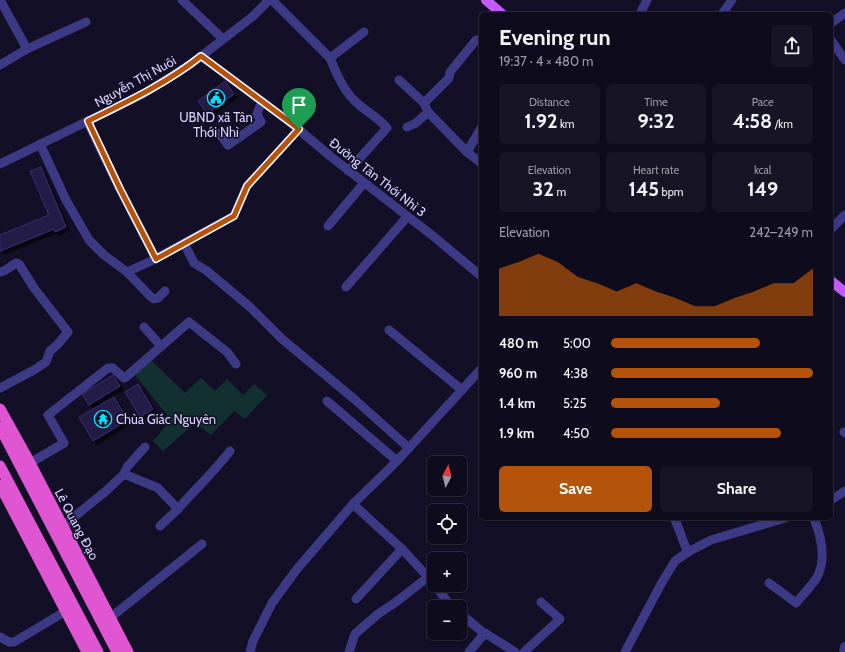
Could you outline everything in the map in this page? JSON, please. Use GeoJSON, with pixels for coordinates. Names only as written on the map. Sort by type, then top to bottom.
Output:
{"type":"FeatureCollection","features":[{"type":"Feature","properties":{"kind":"highway","name":"Lê Quang Đạo"},"geometry":{"type":"LineString","coordinates":[[0,409],[30,463],[128,652]]}},
{"type":"Feature","properties":{"kind":"highway","name":"Lê Quang Đạo"},"geometry":{"type":"LineString","coordinates":[[0,427],[117,652]]}},
{"type":"Feature","properties":{"kind":"highway"},"geometry":{"type":"LineString","coordinates":[[0,466],[98,652]]}},
{"type":"Feature","properties":{"kind":"highway"},"geometry":{"type":"LineString","coordinates":[[0,486],[88,652]]}},
{"type":"Feature","properties":{"kind":"main road"},"geometry":{"type":"LineString","coordinates":[[486,0],[500,12]]}},
{"type":"Feature","properties":{"kind":"main road"},"geometry":{"type":"LineString","coordinates":[[833,283],[845,292]]}},
{"type":"Feature","properties":{"kind":"street"},"geometry":{"type":"LineString","coordinates":[[0,0],[27,49]]}},
{"type":"Feature","properties":{"kind":"street"},"geometry":{"type":"LineString","coordinates":[[182,0],[223,39]]}},
{"type":"Feature","properties":{"kind":"street","name":"Nguyễn Thị Nuôi"},"geometry":{"type":"LineString","coordinates":[[0,164],[143,94],[191,64],[252,17],[269,0]]}},
{"type":"Feature","properties":{"kind":"street"},"geometry":{"type":"LineString","coordinates":[[272,0],[330,58],[349,96],[357,104],[375,116],[387,128],[348,171]]}},
{"type":"Feature","properties":{"kind":"street"},"geometry":{"type":"LineString","coordinates":[[641,12],[647,0]]}},
{"type":"Feature","properties":{"kind":"street"},"geometry":{"type":"LineString","coordinates":[[723,12],[732,0]]}},
{"type":"Feature","properties":{"kind":"street"},"geometry":{"type":"LineString","coordinates":[[833,22],[845,13]]}},
{"type":"Feature","properties":{"kind":"street"},"geometry":{"type":"LineString","coordinates":[[0,65],[27,49],[86,22]]}},
{"type":"Feature","properties":{"kind":"street"},"geometry":{"type":"LineString","coordinates":[[330,58],[364,32]]}},
{"type":"Feature","properties":{"kind":"street"},"geometry":{"type":"LineString","coordinates":[[424,103],[449,78],[450,72],[476,40],[479,40]]}},
{"type":"Feature","properties":{"kind":"street"},"geometry":{"type":"LineString","coordinates":[[833,43],[845,60]]}},
{"type":"Feature","properties":{"kind":"street","name":"Đường Tân Thới Nhì 3"},"geometry":{"type":"LineString","coordinates":[[201,56],[299,129],[348,171],[433,236],[479,274]]}},
{"type":"Feature","properties":{"kind":"street"},"geometry":{"type":"LineString","coordinates":[[399,80],[424,103],[428,112],[467,152],[479,161]]}},
{"type":"Feature","properties":{"kind":"street"},"geometry":{"type":"LineString","coordinates":[[219,133],[228,145],[261,122],[257,114],[262,101]]}},
{"type":"Feature","properties":{"kind":"street"},"geometry":{"type":"LineString","coordinates":[[407,127],[428,112]]}},
{"type":"Feature","properties":{"kind":"street"},"geometry":{"type":"LineString","coordinates":[[88,121],[120,189],[156,259]]}},
{"type":"Feature","properties":{"kind":"street"},"geometry":{"type":"LineString","coordinates":[[127,272],[156,259],[234,216],[247,186],[299,129]]}},
{"type":"Feature","properties":{"kind":"street"},"geometry":{"type":"LineString","coordinates":[[467,152],[479,131]]}},
{"type":"Feature","properties":{"kind":"street"},"geometry":{"type":"LineString","coordinates":[[40,144],[66,200],[89,240],[104,255],[127,272],[154,299],[158,298],[165,291]]}},
{"type":"Feature","properties":{"kind":"street"},"geometry":{"type":"LineString","coordinates":[[328,226],[364,183]]}},
{"type":"Feature","properties":{"kind":"street"},"geometry":{"type":"LineString","coordinates":[[833,227],[845,215]]}},
{"type":"Feature","properties":{"kind":"street"},"geometry":{"type":"LineString","coordinates":[[346,287],[407,217]]}},
{"type":"Feature","properties":{"kind":"street"},"geometry":{"type":"LineString","coordinates":[[184,243],[194,263],[207,271],[250,307],[282,339],[353,398],[409,448]]}},
{"type":"Feature","properties":{"kind":"street"},"geometry":{"type":"LineString","coordinates":[[0,272],[16,263],[19,264],[34,288],[68,333],[50,351],[48,359],[43,365],[0,388]]}},
{"type":"Feature","properties":{"kind":"street"},"geometry":{"type":"LineString","coordinates":[[30,463],[64,443],[48,415],[108,368],[113,368],[124,378],[189,322],[226,352],[236,364]]}},
{"type":"Feature","properties":{"kind":"street"},"geometry":{"type":"LineString","coordinates":[[144,327],[161,346]]}},
{"type":"Feature","properties":{"kind":"street"},"geometry":{"type":"LineString","coordinates":[[389,330],[462,390]]}},
{"type":"Feature","properties":{"kind":"street"},"geometry":{"type":"LineString","coordinates":[[250,652],[253,641],[272,603],[297,569],[353,504],[409,448],[479,371]]}},
{"type":"Feature","properties":{"kind":"street"},"geometry":{"type":"LineString","coordinates":[[327,401],[396,461]]}},
{"type":"Feature","properties":{"kind":"street"},"geometry":{"type":"LineString","coordinates":[[63,526],[106,491],[124,474],[127,467],[145,447]]}},
{"type":"Feature","properties":{"kind":"street"},"geometry":{"type":"LineString","coordinates":[[160,526],[216,469],[230,451]]}},
{"type":"Feature","properties":{"kind":"street"},"geometry":{"type":"LineString","coordinates":[[124,474],[158,488],[178,509]]}},
{"type":"Feature","properties":{"kind":"street"},"geometry":{"type":"LineString","coordinates":[[833,499],[845,492]]}},
{"type":"Feature","properties":{"kind":"street"},"geometry":{"type":"LineString","coordinates":[[353,504],[402,549],[427,576]]}},
{"type":"Feature","properties":{"kind":"street"},"geometry":{"type":"LineString","coordinates":[[675,520],[679,528],[682,542],[688,552]]}},
{"type":"Feature","properties":{"kind":"street"},"geometry":{"type":"LineString","coordinates":[[625,652],[661,584],[676,561],[688,552],[711,540],[778,520]]}},
{"type":"Feature","properties":{"kind":"street"},"geometry":{"type":"LineString","coordinates":[[769,583],[796,603],[817,578],[821,562],[822,546],[815,520]]}},
{"type":"Feature","properties":{"kind":"street"},"geometry":{"type":"LineString","coordinates":[[110,618],[202,544]]}},
{"type":"Feature","properties":{"kind":"street"},"geometry":{"type":"LineString","coordinates":[[356,599],[402,549]]}},
{"type":"Feature","properties":{"kind":"street"},"geometry":{"type":"LineString","coordinates":[[349,652],[355,634],[378,614],[427,578]]}},
{"type":"Feature","properties":{"kind":"street"},"geometry":{"type":"LineString","coordinates":[[440,592],[446,600]]}},
{"type":"Feature","properties":{"kind":"street"},"geometry":{"type":"LineString","coordinates":[[524,652],[560,619],[541,602]]}},
{"type":"Feature","properties":{"kind":"street"},"geometry":{"type":"LineString","coordinates":[[0,637],[10,642],[14,642],[66,611]]}},
{"type":"Feature","properties":{"kind":"street"},"geometry":{"type":"LineString","coordinates":[[467,619],[485,633],[515,652]]}},
{"type":"Feature","properties":{"kind":"street"},"geometry":{"type":"LineString","coordinates":[[469,652],[485,633]]}},
{"type":"Feature","properties":{"kind":"street"},"geometry":{"type":"LineString","coordinates":[[844,652],[845,648]]}},
{"type":"Feature","properties":{"kind":"green space"},"geometry":{"type":"Polygon","coordinates":[[[151,360],[185,393],[201,378],[215,391],[227,379],[243,395],[254,384],[267,395],[245,419],[234,411],[211,435],[195,423],[163,451],[153,441],[171,420],[135,375],[151,360]]]}},
{"type":"Feature","properties":{"kind":"building","name":"UBND xã Tân Thới Nhì"},"geometry":{"type":"Polygon","coordinates":[[[225,81],[234,94],[207,114],[198,101],[225,81]]]}},
{"type":"Feature","properties":{"kind":"building"},"geometry":{"type":"Polygon","coordinates":[[[41,167],[66,227],[55,232],[54,229],[0,251],[0,235],[49,215],[30,171],[41,167]]]}},
{"type":"Feature","properties":{"kind":"building"},"geometry":{"type":"Polygon","coordinates":[[[113,375],[120,386],[89,405],[82,394],[113,375]]]}},
{"type":"Feature","properties":{"kind":"building"},"geometry":{"type":"Polygon","coordinates":[[[138,384],[153,409],[140,417],[125,392],[138,384]]]}},
{"type":"Feature","properties":{"kind":"building","name":"Chùa Giác Nguyên"},"geometry":{"type":"Polygon","coordinates":[[[114,397],[128,420],[93,441],[79,417],[114,397]]]}},
{"type":"Feature","properties":{"kind":"place","name":"UBND xã Tân Thới Nhì"},"geometry":{"type":"Point","coordinates":[216,98]}},
{"type":"Feature","properties":{"kind":"place","name":"Chùa Giác Nguyên"},"geometry":{"type":"Point","coordinates":[103,419]}},
{"type":"Feature","properties":{"kind":"route"},"geometry":{"type":"LineString","coordinates":[[201,56],[299,129],[247,186],[234,216],[156,259],[120,189],[88,121],[143,94],[191,64],[201,56]]}}]}
